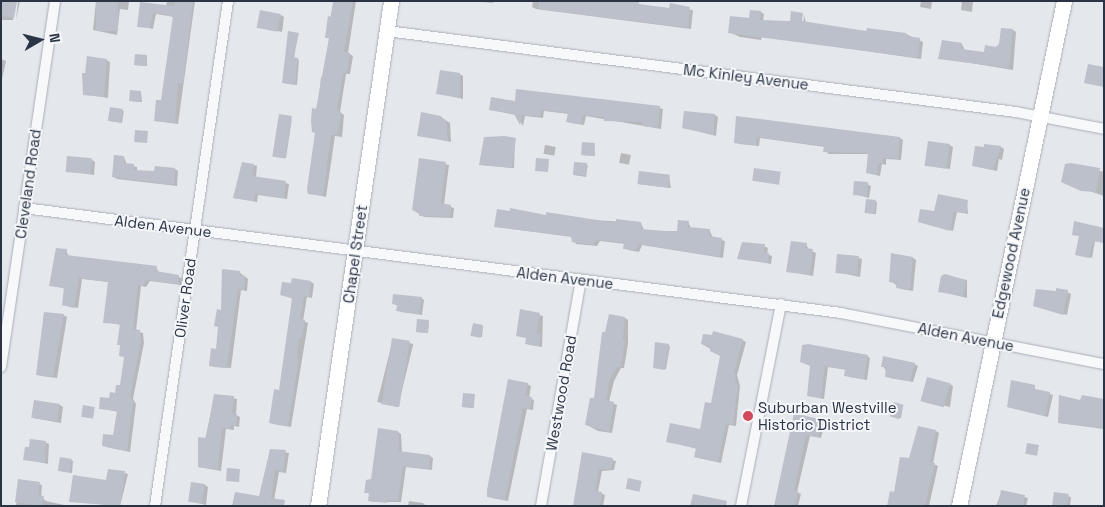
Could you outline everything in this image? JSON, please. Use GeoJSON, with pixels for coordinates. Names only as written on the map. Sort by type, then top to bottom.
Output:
{"type":"FeatureCollection","features":[{"type":"Feature","properties":{"kind":"street","name":"Cleveland Road"},"geometry":{"type":"LineString","coordinates":[[1,367],[55,1]]}},
{"type":"Feature","properties":{"kind":"street","name":"Oliver Road"},"geometry":{"type":"LineString","coordinates":[[155,506],[228,1]]}},
{"type":"Feature","properties":{"kind":"street","name":"Chapel Street"},"geometry":{"type":"LineString","coordinates":[[318,506],[391,1]]}},
{"type":"Feature","properties":{"kind":"street","name":"Edgewood Avenue"},"geometry":{"type":"LineString","coordinates":[[960,506],[1064,1]]}},
{"type":"Feature","properties":{"kind":"street","name":"Mc Kinley Avenue"},"geometry":{"type":"LineString","coordinates":[[386,31],[1040,116],[1104,129]]}},
{"type":"Feature","properties":{"kind":"street","name":"Alden Avenue"},"geometry":{"type":"LineString","coordinates":[[24,208],[780,304],[863,316],[1104,364]]}},
{"type":"Feature","properties":{"kind":"street","name":"Westwood Road"},"geometry":{"type":"LineString","coordinates":[[541,506],[581,280]]}},
{"type":"Feature","properties":{"kind":"street"},"geometry":{"type":"LineString","coordinates":[[740,506],[780,304]]}},
{"type":"Feature","properties":{"kind":"building"},"geometry":{"type":"Polygon","coordinates":[[[1,1],[17,1],[14,18],[1,16],[1,1]]]}},
{"type":"Feature","properties":{"kind":"building"},"geometry":{"type":"Polygon","coordinates":[[[96,1],[118,1],[118,31],[96,31],[96,1]]]}},
{"type":"Feature","properties":{"kind":"building"},"geometry":{"type":"Polygon","coordinates":[[[175,1],[193,1],[183,83],[178,83],[175,123],[154,121],[156,100],[161,100],[173,16],[153,13],[150,28],[137,27],[140,2],[174,6],[175,1]]]}},
{"type":"Feature","properties":{"kind":"building"},"geometry":{"type":"Polygon","coordinates":[[[333,1],[353,1],[344,52],[350,53],[347,73],[343,73],[337,111],[341,112],[338,135],[331,135],[323,196],[308,194],[307,189],[315,133],[312,132],[312,108],[316,109],[329,38],[325,38],[328,16],[331,17],[333,1]]]}},
{"type":"Feature","properties":{"kind":"building"},"geometry":{"type":"Polygon","coordinates":[[[539,1],[639,1],[639,4],[669,8],[670,3],[690,7],[688,28],[539,9],[539,1]]]}},
{"type":"Feature","properties":{"kind":"building"},"geometry":{"type":"Polygon","coordinates":[[[260,10],[281,14],[277,32],[257,28],[260,10]]]}},
{"type":"Feature","properties":{"kind":"building"},"geometry":{"type":"Polygon","coordinates":[[[750,10],[761,11],[760,20],[790,21],[791,11],[803,13],[802,21],[866,31],[867,28],[906,33],[906,36],[920,38],[918,58],[728,33],[730,16],[749,18],[750,10]]]}},
{"type":"Feature","properties":{"kind":"building"},"geometry":{"type":"Polygon","coordinates":[[[1001,28],[1013,29],[1009,68],[938,59],[942,40],[962,43],[961,49],[984,52],[985,45],[996,47],[999,44],[1001,28]]]}},
{"type":"Feature","properties":{"kind":"building"},"geometry":{"type":"Polygon","coordinates":[[[288,31],[299,33],[293,57],[298,58],[295,85],[282,83],[288,31]]]}},
{"type":"Feature","properties":{"kind":"building"},"geometry":{"type":"Polygon","coordinates":[[[135,54],[147,55],[146,66],[134,65],[135,54]]]}},
{"type":"Feature","properties":{"kind":"building"},"geometry":{"type":"Polygon","coordinates":[[[87,56],[107,59],[104,97],[83,95],[82,73],[85,73],[87,56]]]}},
{"type":"Feature","properties":{"kind":"building"},"geometry":{"type":"Polygon","coordinates":[[[1088,64],[1104,67],[1104,87],[1084,83],[1088,64]]]}},
{"type":"Feature","properties":{"kind":"building"},"geometry":{"type":"Polygon","coordinates":[[[440,70],[460,73],[460,98],[436,94],[440,70]]]}},
{"type":"Feature","properties":{"kind":"building"},"geometry":{"type":"Polygon","coordinates":[[[516,89],[660,106],[658,128],[642,126],[643,122],[604,121],[604,117],[582,115],[581,124],[566,122],[568,113],[541,110],[540,117],[522,115],[520,125],[514,114],[489,110],[491,97],[515,101],[516,89]]]}},
{"type":"Feature","properties":{"kind":"building"},"geometry":{"type":"Polygon","coordinates":[[[130,90],[141,91],[140,102],[129,101],[130,90]]]}},
{"type":"Feature","properties":{"kind":"building"},"geometry":{"type":"Polygon","coordinates":[[[110,107],[123,109],[121,123],[108,121],[110,107]]]}},
{"type":"Feature","properties":{"kind":"building"},"geometry":{"type":"Polygon","coordinates":[[[684,111],[715,114],[713,135],[682,128],[684,111]]]}},
{"type":"Feature","properties":{"kind":"building"},"geometry":{"type":"Polygon","coordinates":[[[421,112],[441,116],[441,119],[446,120],[448,141],[417,136],[421,112]]]}},
{"type":"Feature","properties":{"kind":"building"},"geometry":{"type":"Polygon","coordinates":[[[279,114],[292,116],[285,159],[272,156],[279,114]]]}},
{"type":"Feature","properties":{"kind":"building"},"geometry":{"type":"Polygon","coordinates":[[[736,116],[900,137],[898,159],[883,158],[883,163],[878,163],[877,174],[866,173],[868,153],[823,152],[824,146],[757,137],[756,145],[734,143],[736,116]]]}},
{"type":"Feature","properties":{"kind":"building"},"geometry":{"type":"Polygon","coordinates":[[[135,130],[148,131],[147,143],[134,142],[135,130]]]}},
{"type":"Feature","properties":{"kind":"building"},"geometry":{"type":"Polygon","coordinates":[[[505,136],[516,138],[512,168],[479,165],[484,137],[505,136]]]}},
{"type":"Feature","properties":{"kind":"building"},"geometry":{"type":"Polygon","coordinates":[[[928,141],[950,144],[946,169],[925,166],[928,141]]]}},
{"type":"Feature","properties":{"kind":"building"},"geometry":{"type":"Polygon","coordinates":[[[582,142],[595,143],[594,156],[581,155],[582,142]]]}},
{"type":"Feature","properties":{"kind":"building"},"geometry":{"type":"Polygon","coordinates":[[[984,144],[1001,146],[993,170],[972,166],[975,146],[984,147],[984,144]]]}},
{"type":"Feature","properties":{"kind":"building"},"geometry":{"type":"Polygon","coordinates":[[[114,155],[124,156],[124,163],[134,164],[134,170],[154,171],[155,166],[175,168],[174,185],[112,177],[114,155]]]}},
{"type":"Feature","properties":{"kind":"building"},"geometry":{"type":"Polygon","coordinates":[[[67,156],[92,158],[91,174],[66,172],[67,156]]]}},
{"type":"Feature","properties":{"kind":"building"},"geometry":{"type":"Polygon","coordinates":[[[419,158],[446,162],[441,203],[451,205],[450,217],[419,216],[420,212],[412,210],[419,158]]]}},
{"type":"Feature","properties":{"kind":"building"},"geometry":{"type":"Polygon","coordinates":[[[536,158],[549,159],[548,172],[535,171],[536,158]]]}},
{"type":"Feature","properties":{"kind":"building"},"geometry":{"type":"Polygon","coordinates":[[[242,162],[254,164],[253,176],[286,181],[284,198],[255,194],[254,201],[233,198],[242,162]]]}},
{"type":"Feature","properties":{"kind":"building"},"geometry":{"type":"Polygon","coordinates":[[[574,162],[587,163],[586,176],[573,175],[574,162]]]}},
{"type":"Feature","properties":{"kind":"building"},"geometry":{"type":"Polygon","coordinates":[[[1071,163],[1100,168],[1096,192],[1081,191],[1061,182],[1065,164],[1071,163]]]}},
{"type":"Feature","properties":{"kind":"building"},"geometry":{"type":"Polygon","coordinates":[[[754,168],[781,172],[779,185],[752,181],[754,168]]]}},
{"type":"Feature","properties":{"kind":"building"},"geometry":{"type":"Polygon","coordinates":[[[639,171],[670,175],[668,188],[637,184],[639,171]]]}},
{"type":"Feature","properties":{"kind":"building"},"geometry":{"type":"Polygon","coordinates":[[[854,181],[868,182],[867,196],[853,195],[854,181]]]}},
{"type":"Feature","properties":{"kind":"building"},"geometry":{"type":"Polygon","coordinates":[[[938,194],[968,200],[966,213],[954,212],[950,231],[918,222],[920,209],[934,211],[938,194]]]}},
{"type":"Feature","properties":{"kind":"building"},"geometry":{"type":"Polygon","coordinates":[[[866,199],[876,200],[874,214],[865,213],[866,199]]]}},
{"type":"Feature","properties":{"kind":"building"},"geometry":{"type":"Polygon","coordinates":[[[510,208],[546,215],[546,212],[616,223],[616,219],[641,222],[641,229],[665,231],[677,231],[678,220],[689,221],[688,227],[710,229],[709,236],[722,238],[720,257],[639,244],[636,250],[623,249],[624,243],[596,240],[593,245],[572,242],[571,236],[494,227],[497,209],[510,211],[510,208]]]}},
{"type":"Feature","properties":{"kind":"building"},"geometry":{"type":"Polygon","coordinates":[[[1074,221],[1104,228],[1104,243],[1093,241],[1089,258],[1075,255],[1079,236],[1072,235],[1074,221]]]}},
{"type":"Feature","properties":{"kind":"building"},"geometry":{"type":"Polygon","coordinates":[[[791,241],[807,243],[806,248],[813,249],[810,275],[786,272],[791,241]]]}},
{"type":"Feature","properties":{"kind":"building"},"geometry":{"type":"Polygon","coordinates":[[[742,242],[765,244],[764,252],[769,253],[768,263],[737,259],[742,242]]]}},
{"type":"Feature","properties":{"kind":"building"},"geometry":{"type":"Polygon","coordinates":[[[56,248],[67,249],[66,255],[157,266],[156,271],[179,275],[178,284],[146,280],[143,286],[138,285],[133,329],[140,330],[141,341],[130,397],[133,401],[127,451],[102,446],[103,434],[113,435],[117,411],[99,409],[100,397],[109,398],[110,392],[115,393],[116,385],[120,385],[124,357],[119,356],[120,345],[117,345],[120,324],[103,323],[108,282],[79,278],[74,308],[62,305],[64,288],[49,286],[56,248]]]}},
{"type":"Feature","properties":{"kind":"building"},"geometry":{"type":"Polygon","coordinates":[[[891,253],[913,257],[910,290],[896,288],[897,283],[889,282],[891,253]]]}},
{"type":"Feature","properties":{"kind":"building"},"geometry":{"type":"Polygon","coordinates":[[[837,254],[859,256],[857,275],[835,273],[837,254]]]}},
{"type":"Feature","properties":{"kind":"building"},"geometry":{"type":"Polygon","coordinates":[[[222,269],[240,271],[239,275],[245,276],[244,290],[238,289],[227,367],[225,368],[209,366],[211,348],[216,349],[218,327],[214,326],[217,309],[221,310],[222,269]]]}},
{"type":"Feature","properties":{"kind":"building"},"geometry":{"type":"Polygon","coordinates":[[[945,274],[966,280],[963,296],[938,292],[941,276],[945,274]]]}},
{"type":"Feature","properties":{"kind":"building"},"geometry":{"type":"Polygon","coordinates":[[[292,278],[311,281],[309,297],[304,296],[300,319],[305,320],[302,339],[299,338],[297,358],[299,359],[288,426],[269,423],[274,389],[279,390],[292,298],[280,295],[282,282],[291,283],[292,278]]]}},
{"type":"Feature","properties":{"kind":"building"},"geometry":{"type":"Polygon","coordinates":[[[1056,288],[1068,290],[1063,315],[1033,306],[1036,289],[1056,291],[1056,288]]]}},
{"type":"Feature","properties":{"kind":"building"},"geometry":{"type":"Polygon","coordinates":[[[393,294],[422,297],[419,314],[396,311],[397,305],[392,304],[393,294]]]}},
{"type":"Feature","properties":{"kind":"building"},"geometry":{"type":"Polygon","coordinates":[[[520,309],[540,313],[537,333],[541,334],[539,346],[525,344],[526,338],[516,336],[520,309]]]}},
{"type":"Feature","properties":{"kind":"building"},"geometry":{"type":"Polygon","coordinates":[[[44,312],[64,314],[53,377],[36,375],[44,312]]]}},
{"type":"Feature","properties":{"kind":"building"},"geometry":{"type":"Polygon","coordinates":[[[609,314],[625,317],[623,340],[625,340],[621,367],[617,367],[610,379],[606,400],[614,402],[609,432],[585,425],[590,398],[594,398],[602,332],[605,332],[609,314]]]}},
{"type":"Feature","properties":{"kind":"building"},"geometry":{"type":"Polygon","coordinates":[[[417,319],[429,320],[428,333],[416,332],[417,319]]]}},
{"type":"Feature","properties":{"kind":"building"},"geometry":{"type":"Polygon","coordinates":[[[473,323],[483,325],[480,338],[471,336],[473,323]]]}},
{"type":"Feature","properties":{"kind":"building"},"geometry":{"type":"Polygon","coordinates":[[[713,331],[743,339],[734,373],[736,373],[735,383],[738,383],[733,425],[726,424],[718,462],[694,457],[696,448],[666,442],[670,423],[700,429],[705,402],[711,403],[720,356],[710,351],[710,346],[701,344],[703,334],[712,335],[713,331]]]}},
{"type":"Feature","properties":{"kind":"building"},"geometry":{"type":"Polygon","coordinates":[[[392,338],[410,341],[399,407],[382,404],[392,338]]]}},
{"type":"Feature","properties":{"kind":"building"},"geometry":{"type":"Polygon","coordinates":[[[655,342],[669,344],[665,370],[653,368],[655,342]]]}},
{"type":"Feature","properties":{"kind":"building"},"geometry":{"type":"Polygon","coordinates":[[[808,344],[868,355],[864,379],[844,376],[845,369],[825,366],[821,398],[807,396],[810,366],[800,362],[802,345],[808,344]]]}},
{"type":"Feature","properties":{"kind":"building"},"geometry":{"type":"Polygon","coordinates":[[[883,356],[915,363],[910,381],[885,377],[886,367],[881,367],[883,356]]]}},
{"type":"Feature","properties":{"kind":"building"},"geometry":{"type":"Polygon","coordinates":[[[927,377],[950,383],[944,407],[921,401],[927,377]]]}},
{"type":"Feature","properties":{"kind":"building"},"geometry":{"type":"Polygon","coordinates":[[[508,379],[528,383],[525,396],[532,397],[530,409],[523,408],[505,500],[487,497],[487,490],[508,379]]]}},
{"type":"Feature","properties":{"kind":"building"},"geometry":{"type":"Polygon","coordinates":[[[1011,380],[1035,385],[1035,389],[1050,392],[1045,416],[1007,407],[1011,380]]]}},
{"type":"Feature","properties":{"kind":"building"},"geometry":{"type":"Polygon","coordinates":[[[463,393],[475,394],[474,408],[462,407],[463,393]]]}},
{"type":"Feature","properties":{"kind":"building"},"geometry":{"type":"Polygon","coordinates":[[[214,394],[234,396],[232,413],[237,414],[236,426],[231,425],[230,429],[222,428],[218,470],[198,467],[198,437],[206,438],[214,394]]]}},
{"type":"Feature","properties":{"kind":"building"},"geometry":{"type":"Polygon","coordinates":[[[1059,395],[1080,400],[1082,395],[1104,399],[1104,428],[1058,423],[1059,395]]]}},
{"type":"Feature","properties":{"kind":"building"},"geometry":{"type":"Polygon","coordinates":[[[34,400],[60,404],[57,422],[31,418],[34,400]]]}},
{"type":"Feature","properties":{"kind":"building"},"geometry":{"type":"Polygon","coordinates":[[[894,402],[904,405],[899,419],[890,416],[894,402]]]}},
{"type":"Feature","properties":{"kind":"building"},"geometry":{"type":"Polygon","coordinates":[[[83,405],[95,407],[93,419],[81,417],[83,405]]]}},
{"type":"Feature","properties":{"kind":"building"},"geometry":{"type":"Polygon","coordinates":[[[794,413],[822,420],[818,437],[806,435],[794,491],[798,491],[795,506],[774,506],[794,413]]]}},
{"type":"Feature","properties":{"kind":"building"},"geometry":{"type":"Polygon","coordinates":[[[918,426],[936,430],[930,462],[935,463],[925,506],[887,506],[890,491],[894,492],[900,457],[909,458],[918,426]]]}},
{"type":"Feature","properties":{"kind":"building"},"geometry":{"type":"Polygon","coordinates":[[[378,428],[398,431],[399,451],[430,455],[429,469],[403,466],[398,501],[387,500],[387,503],[368,501],[369,493],[364,493],[366,480],[371,479],[378,428]]]}},
{"type":"Feature","properties":{"kind":"building"},"geometry":{"type":"Polygon","coordinates":[[[30,439],[46,441],[45,463],[23,460],[25,447],[29,447],[30,439]]]}},
{"type":"Feature","properties":{"kind":"building"},"geometry":{"type":"Polygon","coordinates":[[[1027,443],[1039,445],[1037,456],[1025,454],[1027,443]]]}},
{"type":"Feature","properties":{"kind":"building"},"geometry":{"type":"Polygon","coordinates":[[[270,449],[286,450],[283,472],[275,470],[271,498],[285,500],[284,506],[232,506],[235,492],[259,496],[270,449]]]}},
{"type":"Feature","properties":{"kind":"building"},"geometry":{"type":"Polygon","coordinates":[[[582,452],[613,458],[611,469],[599,469],[595,491],[602,492],[600,506],[573,506],[582,452]]]}},
{"type":"Feature","properties":{"kind":"building"},"geometry":{"type":"Polygon","coordinates":[[[60,457],[72,459],[70,473],[58,471],[60,457]]]}},
{"type":"Feature","properties":{"kind":"building"},"geometry":{"type":"Polygon","coordinates":[[[227,468],[240,469],[239,482],[226,481],[227,468]]]}},
{"type":"Feature","properties":{"kind":"building"},"geometry":{"type":"Polygon","coordinates":[[[108,469],[125,471],[120,506],[69,502],[73,475],[106,480],[108,469]]]}},
{"type":"Feature","properties":{"kind":"building"},"geometry":{"type":"Polygon","coordinates":[[[628,478],[642,481],[639,492],[626,489],[628,478]]]}},
{"type":"Feature","properties":{"kind":"building"},"geometry":{"type":"Polygon","coordinates":[[[18,479],[40,482],[38,495],[44,496],[42,506],[15,502],[18,479]]]}},
{"type":"Feature","properties":{"kind":"building"},"geometry":{"type":"Polygon","coordinates":[[[191,482],[205,484],[202,504],[188,502],[191,482]]]}},
{"type":"Feature","properties":{"kind":"building"},"geometry":{"type":"Polygon","coordinates":[[[1001,490],[1025,495],[1023,506],[998,506],[1001,490]]]}},
{"type":"Feature","properties":{"kind":"building"},"geometry":{"type":"Polygon","coordinates":[[[1054,492],[1069,494],[1067,506],[1052,505],[1054,492]]]}},
{"type":"Feature","properties":{"kind":"building"},"geometry":{"type":"Polygon","coordinates":[[[693,494],[727,501],[726,506],[690,506],[693,494]]]}},
{"type":"Feature","properties":{"kind":"place","name":"Suburban Westville Historic District"},"geometry":{"type":"Point","coordinates":[748,416]}}]}
